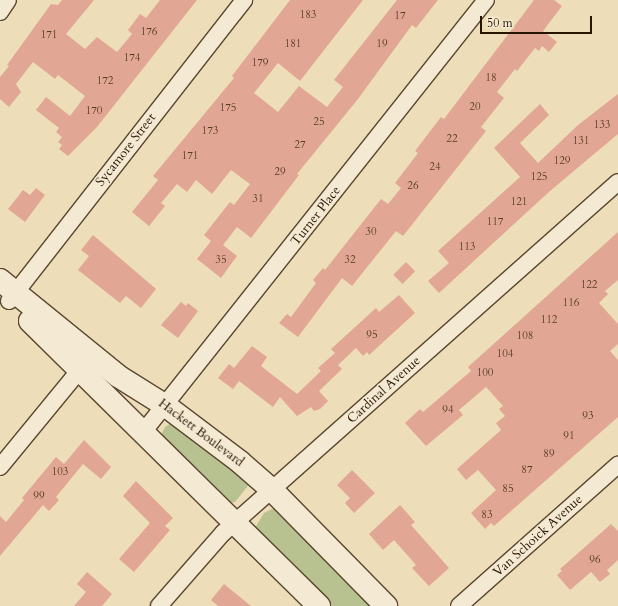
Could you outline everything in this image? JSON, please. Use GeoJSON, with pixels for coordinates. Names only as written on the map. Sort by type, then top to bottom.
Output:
{"type":"FeatureCollection","features":[{"type":"Feature","properties":{"kind":"street"},"geometry":{"type":"LineString","coordinates":[[0,12],[8,0]]}},
{"type":"Feature","properties":{"kind":"street","name":"Sycamore Street"},"geometry":{"type":"LineString","coordinates":[[6,291],[244,0]]}},
{"type":"Feature","properties":{"kind":"street","name":"Turner Place"},"geometry":{"type":"LineString","coordinates":[[144,431],[166,406],[486,0]]}},
{"type":"Feature","properties":{"kind":"street","name":"Cardinal Avenue"},"geometry":{"type":"LineString","coordinates":[[159,606],[219,536],[618,182]]}},
{"type":"Feature","properties":{"kind":"street","name":"Hackett Boulevard"},"geometry":{"type":"LineString","coordinates":[[6,291],[86,362],[144,431],[236,521],[319,606]]}},
{"type":"Feature","properties":{"kind":"street"},"geometry":{"type":"LineString","coordinates":[[0,467],[86,362]]}},
{"type":"Feature","properties":{"kind":"street","name":"Hackett Boulevard"},"geometry":{"type":"LineString","coordinates":[[86,362],[123,379],[205,433],[272,490],[386,606]]}},
{"type":"Feature","properties":{"kind":"street","name":"Van Schoick Avenue"},"geometry":{"type":"LineString","coordinates":[[459,606],[618,465]]}},
{"type":"Feature","properties":{"kind":"green space"},"geometry":{"type":"Polygon","coordinates":[[[171,423],[251,482],[235,502],[229,503],[161,435],[165,427],[171,423]]]}},
{"type":"Feature","properties":{"kind":"green space"},"geometry":{"type":"Polygon","coordinates":[[[276,507],[376,606],[328,606],[255,528],[264,513],[276,507]]]}},
{"type":"Feature","properties":{"kind":"building"},"geometry":{"type":"Polygon","coordinates":[[[62,0],[94,0],[66,34],[85,49],[97,37],[117,52],[132,34],[128,30],[140,14],[146,18],[160,0],[197,0],[97,127],[68,156],[59,149],[62,145],[58,142],[62,137],[56,132],[59,128],[36,110],[46,97],[70,116],[85,96],[58,75],[55,79],[33,62],[16,84],[21,92],[9,107],[0,99],[0,77],[9,66],[7,65],[51,4],[58,5],[62,0]]]}},
{"type":"Feature","properties":{"kind":"building"},"geometry":{"type":"Polygon","coordinates":[[[290,0],[363,0],[300,81],[278,63],[254,93],[278,112],[299,86],[327,107],[343,87],[334,80],[397,0],[438,0],[416,28],[412,25],[358,99],[297,174],[299,175],[251,238],[237,227],[223,245],[237,256],[221,278],[197,259],[211,241],[204,235],[230,202],[234,205],[250,184],[231,170],[212,194],[196,180],[187,192],[177,184],[161,203],[165,206],[149,226],[132,212],[158,180],[153,176],[234,78],[232,76],[290,0]]]}},
{"type":"Feature","properties":{"kind":"building"},"geometry":{"type":"Polygon","coordinates":[[[534,0],[554,0],[562,6],[543,31],[557,42],[549,52],[542,46],[539,51],[535,48],[517,71],[515,69],[497,92],[504,98],[481,127],[486,131],[403,236],[396,231],[352,286],[342,278],[298,337],[279,323],[287,314],[291,317],[316,283],[313,280],[323,268],[325,270],[381,199],[388,204],[401,188],[395,183],[418,153],[415,151],[441,117],[444,119],[534,0]]]}},
{"type":"Feature","properties":{"kind":"building"},"geometry":{"type":"Polygon","coordinates":[[[618,94],[618,134],[550,191],[439,293],[428,281],[449,263],[438,251],[520,177],[494,148],[540,104],[549,115],[520,143],[538,163],[578,125],[618,94]]]}},
{"type":"Feature","properties":{"kind":"building"},"geometry":{"type":"Polygon","coordinates":[[[36,188],[45,195],[25,222],[8,209],[23,190],[30,195],[36,188]]]}},
{"type":"Feature","properties":{"kind":"building"},"geometry":{"type":"Polygon","coordinates":[[[618,232],[618,280],[605,291],[608,294],[599,303],[618,324],[618,344],[610,351],[618,360],[618,417],[494,526],[491,523],[485,529],[471,513],[496,490],[478,470],[466,480],[457,469],[501,430],[496,423],[505,416],[499,409],[503,406],[486,387],[459,410],[463,415],[426,446],[405,423],[420,409],[423,412],[471,371],[468,367],[618,232]]]}},
{"type":"Feature","properties":{"kind":"building"},"geometry":{"type":"Polygon","coordinates":[[[93,235],[156,289],[141,308],[126,296],[120,303],[78,270],[89,256],[81,250],[93,235]]]}},
{"type":"Feature","properties":{"kind":"building"},"geometry":{"type":"Polygon","coordinates":[[[406,262],[415,271],[402,284],[393,275],[406,262]]]}},
{"type":"Feature","properties":{"kind":"building"},"geometry":{"type":"Polygon","coordinates":[[[399,295],[415,313],[369,355],[367,352],[363,356],[356,348],[338,365],[342,369],[319,391],[328,401],[320,409],[314,411],[311,407],[297,416],[280,397],[273,407],[239,381],[233,389],[218,378],[229,364],[234,368],[252,346],[267,357],[261,366],[297,394],[321,371],[318,368],[335,353],[331,349],[376,308],[379,312],[399,295]]]}},
{"type":"Feature","properties":{"kind":"building"},"geometry":{"type":"Polygon","coordinates":[[[181,302],[186,306],[188,303],[198,311],[178,338],[161,325],[181,302]]]}},
{"type":"Feature","properties":{"kind":"building"},"geometry":{"type":"Polygon","coordinates":[[[84,440],[111,467],[101,479],[83,464],[56,497],[59,500],[49,511],[43,505],[0,556],[0,516],[6,522],[24,500],[22,498],[56,457],[64,464],[84,440]]]}},
{"type":"Feature","properties":{"kind":"building"},"geometry":{"type":"Polygon","coordinates":[[[352,470],[375,493],[354,513],[345,503],[350,498],[337,485],[352,470]]]}},
{"type":"Feature","properties":{"kind":"building"},"geometry":{"type":"Polygon","coordinates":[[[136,481],[173,518],[165,526],[170,530],[134,572],[119,559],[150,523],[123,496],[136,481]]]}},
{"type":"Feature","properties":{"kind":"building"},"geometry":{"type":"Polygon","coordinates":[[[400,505],[415,522],[411,525],[449,568],[429,586],[412,568],[416,565],[394,540],[383,550],[369,534],[400,505]]]}},
{"type":"Feature","properties":{"kind":"building"},"geometry":{"type":"Polygon","coordinates":[[[611,524],[618,531],[618,560],[607,570],[610,574],[600,582],[591,572],[570,590],[557,575],[562,571],[560,569],[611,524]]]}},
{"type":"Feature","properties":{"kind":"building"},"geometry":{"type":"Polygon","coordinates":[[[87,572],[112,594],[102,606],[74,606],[86,592],[77,584],[87,572]]]}},
{"type":"Feature","properties":{"kind":"building"},"geometry":{"type":"Polygon","coordinates":[[[224,584],[251,606],[218,606],[211,600],[224,584]]]}}]}
